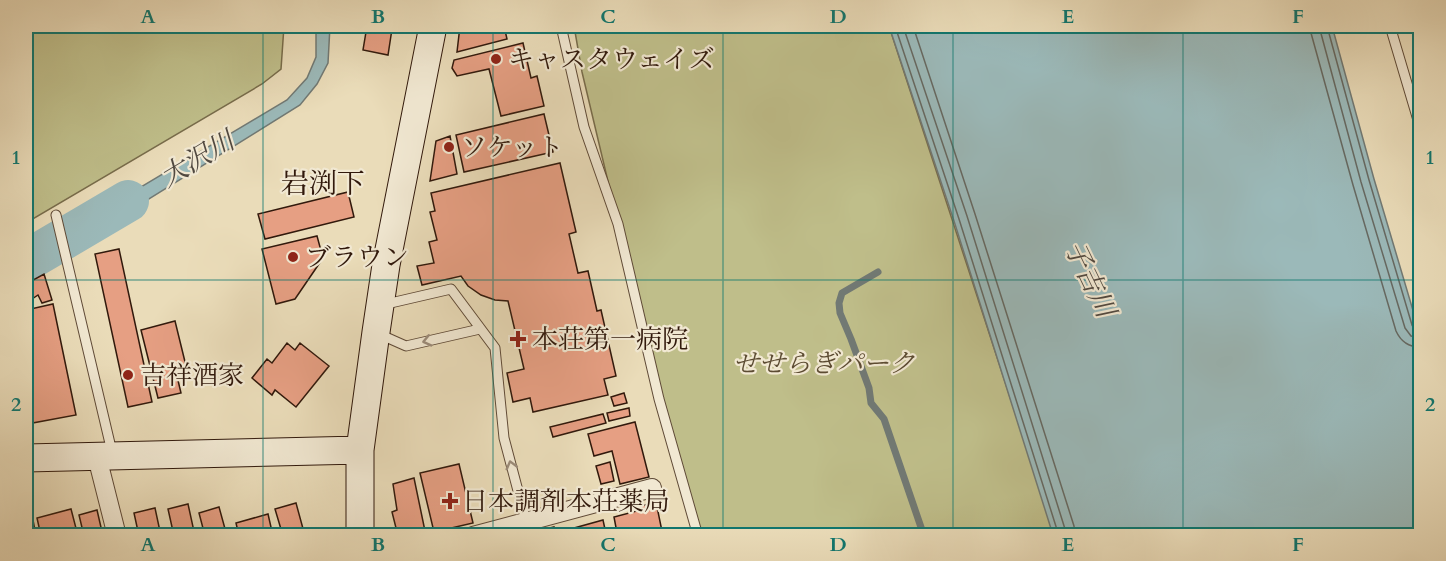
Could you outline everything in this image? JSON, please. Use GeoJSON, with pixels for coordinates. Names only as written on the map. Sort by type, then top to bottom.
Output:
{"type":"FeatureCollection","features":[{"type":"Feature","properties":{"kind":"street"},"geometry":{"type":"LineString","coordinates":[[360,536],[360,450],[376,332],[386,265],[433,26]]}},
{"type":"Feature","properties":{"kind":"street"},"geometry":{"type":"LineString","coordinates":[[26,458],[360,450]]}},
{"type":"Feature","properties":{"kind":"street"},"geometry":{"type":"LineString","coordinates":[[105,456],[117,536]]}},
{"type":"Feature","properties":{"kind":"street"},"geometry":{"type":"LineString","coordinates":[[473,536],[652,488]]}},
{"type":"Feature","properties":{"kind":"lane"},"geometry":{"type":"LineString","coordinates":[[561,26],[584,127],[618,224],[659,399],[698,536]]}},
{"type":"Feature","properties":{"kind":"lane"},"geometry":{"type":"LineString","coordinates":[[1390,26],[1420,127]]}},
{"type":"Feature","properties":{"kind":"lane"},"geometry":{"type":"LineString","coordinates":[[56,215],[105,456]]}},
{"type":"Feature","properties":{"kind":"lane"},"geometry":{"type":"LineString","coordinates":[[380,306],[451,288],[495,348],[504,438],[526,521]]}},
{"type":"Feature","properties":{"kind":"lane"},"geometry":{"type":"LineString","coordinates":[[376,332],[406,346],[480,329]]}},
{"type":"Feature","properties":{"kind":"green space"},"geometry":{"type":"Polygon","coordinates":[[[26,26],[284,26],[281,69],[262,84],[26,223],[26,26]]]}},
{"type":"Feature","properties":{"kind":"green space","name":"せせらぎパーク"},"geometry":{"type":"Polygon","coordinates":[[[574,26],[889,26],[1055,535],[698,535],[654,375],[582,72],[574,26]]]}},
{"type":"Feature","properties":{"kind":"water"},"geometry":{"type":"Polygon","coordinates":[[[316,26],[330,26],[328,63],[317,84],[300,105],[147,200],[81,245],[77,225],[287,100],[307,78],[316,57],[316,26]]]}},
{"type":"Feature","properties":{"kind":"water","name":"子吉川"},"geometry":{"type":"Polygon","coordinates":[[[889,26],[1332,26],[1420,334],[1420,535],[1053,535],[954,221],[889,26]]]}},
{"type":"Feature","properties":{"kind":"building"},"geometry":{"type":"Polygon","coordinates":[[[367,26],[392,29],[388,55],[363,50],[367,26]]]}},
{"type":"Feature","properties":{"kind":"building"},"geometry":{"type":"Polygon","coordinates":[[[460,26],[504,26],[507,39],[457,52],[460,26]]]}},
{"type":"Feature","properties":{"kind":"building"},"geometry":{"type":"Polygon","coordinates":[[[523,43],[531,78],[537,76],[544,106],[501,116],[489,69],[457,76],[452,68],[454,60],[523,43]]]}},
{"type":"Feature","properties":{"kind":"building"},"geometry":{"type":"Polygon","coordinates":[[[544,114],[553,152],[464,172],[456,135],[544,114]]]}},
{"type":"Feature","properties":{"kind":"building"},"geometry":{"type":"Polygon","coordinates":[[[450,136],[457,174],[430,181],[436,141],[450,136]]]}},
{"type":"Feature","properties":{"kind":"building"},"geometry":{"type":"Polygon","coordinates":[[[560,163],[576,232],[569,234],[578,273],[588,271],[597,311],[601,310],[616,376],[604,379],[608,395],[533,412],[530,398],[513,402],[507,373],[524,369],[508,301],[495,300],[481,295],[468,286],[461,276],[422,285],[417,266],[434,263],[429,242],[437,240],[430,212],[435,211],[431,193],[560,163]]]}},
{"type":"Feature","properties":{"kind":"building"},"geometry":{"type":"Polygon","coordinates":[[[348,192],[354,217],[265,239],[258,214],[348,192]]]}},
{"type":"Feature","properties":{"kind":"building"},"geometry":{"type":"Polygon","coordinates":[[[317,236],[323,258],[295,299],[276,304],[262,249],[317,236]]]}},
{"type":"Feature","properties":{"kind":"building"},"geometry":{"type":"Polygon","coordinates":[[[119,249],[152,402],[128,407],[95,254],[119,249]]]}},
{"type":"Feature","properties":{"kind":"building"},"geometry":{"type":"Polygon","coordinates":[[[44,274],[52,300],[42,303],[38,295],[32,299],[26,290],[26,284],[44,274]]]}},
{"type":"Feature","properties":{"kind":"building"},"geometry":{"type":"Polygon","coordinates":[[[53,304],[76,415],[27,424],[26,310],[53,304]]]}},
{"type":"Feature","properties":{"kind":"building"},"geometry":{"type":"Polygon","coordinates":[[[175,321],[187,370],[176,372],[181,393],[158,398],[141,330],[175,321]]]}},
{"type":"Feature","properties":{"kind":"building"},"geometry":{"type":"Polygon","coordinates":[[[287,343],[295,350],[300,343],[329,366],[296,407],[275,390],[272,395],[252,378],[267,359],[272,363],[287,343]]]}},
{"type":"Feature","properties":{"kind":"building"},"geometry":{"type":"Polygon","coordinates":[[[624,393],[627,403],[614,406],[611,397],[624,393]]]}},
{"type":"Feature","properties":{"kind":"building"},"geometry":{"type":"Polygon","coordinates":[[[629,408],[630,416],[609,421],[607,413],[629,408]]]}},
{"type":"Feature","properties":{"kind":"building"},"geometry":{"type":"Polygon","coordinates":[[[603,414],[606,423],[553,437],[550,427],[603,414]]]}},
{"type":"Feature","properties":{"kind":"building"},"geometry":{"type":"Polygon","coordinates":[[[635,422],[649,477],[620,484],[612,451],[594,456],[588,434],[635,422]]]}},
{"type":"Feature","properties":{"kind":"building"},"geometry":{"type":"Polygon","coordinates":[[[610,462],[614,481],[601,484],[596,466],[610,462]]]}},
{"type":"Feature","properties":{"kind":"building"},"geometry":{"type":"Polygon","coordinates":[[[459,464],[473,523],[434,532],[420,473],[459,464]]]}},
{"type":"Feature","properties":{"kind":"building"},"geometry":{"type":"Polygon","coordinates":[[[414,478],[425,531],[410,536],[398,536],[392,512],[397,510],[393,484],[414,478]]]}},
{"type":"Feature","properties":{"kind":"building"},"geometry":{"type":"Polygon","coordinates":[[[656,502],[663,536],[623,536],[622,533],[617,533],[614,517],[637,511],[637,507],[656,502]]]}},
{"type":"Feature","properties":{"kind":"building"},"geometry":{"type":"Polygon","coordinates":[[[296,503],[305,536],[283,536],[275,509],[296,503]]]}},
{"type":"Feature","properties":{"kind":"building"},"geometry":{"type":"Polygon","coordinates":[[[188,504],[195,536],[174,536],[168,509],[188,504]]]}},
{"type":"Feature","properties":{"kind":"building"},"geometry":{"type":"Polygon","coordinates":[[[219,507],[227,536],[205,536],[199,513],[219,507]]]}},
{"type":"Feature","properties":{"kind":"building"},"geometry":{"type":"Polygon","coordinates":[[[155,508],[161,536],[139,536],[134,513],[155,508]]]}},
{"type":"Feature","properties":{"kind":"building"},"geometry":{"type":"Polygon","coordinates":[[[71,509],[78,536],[41,536],[37,518],[71,509]]]}},
{"type":"Feature","properties":{"kind":"building"},"geometry":{"type":"Polygon","coordinates":[[[97,510],[103,536],[84,536],[79,515],[97,510]]]}},
{"type":"Feature","properties":{"kind":"building"},"geometry":{"type":"Polygon","coordinates":[[[268,514],[273,536],[239,536],[236,523],[268,514]]]}},
{"type":"Feature","properties":{"kind":"building"},"geometry":{"type":"Polygon","coordinates":[[[33,520],[36,536],[26,536],[26,522],[33,520]]]}},
{"type":"Feature","properties":{"kind":"building"},"geometry":{"type":"Polygon","coordinates":[[[603,520],[606,534],[613,532],[614,536],[543,536],[542,530],[554,527],[556,533],[603,520]]]}},
{"type":"Feature","properties":{"kind":"waterway","name":"大沢川"},"geometry":{"type":"LineString","coordinates":[[26,261],[128,201]]}},
{"type":"Feature","properties":{"kind":"waterway"},"geometry":{"type":"LineString","coordinates":[[878,272],[842,293],[839,303],[840,313],[869,388],[871,403],[884,419],[924,536]]}},
{"type":"Feature","properties":{"kind":"place","name":"キャスタウェイズ"},"geometry":{"type":"Point","coordinates":[496,59]}},
{"type":"Feature","properties":{"kind":"place","name":"ソケット"},"geometry":{"type":"Point","coordinates":[449,147]}},
{"type":"Feature","properties":{"kind":"place","name":"ブラウン"},"geometry":{"type":"Point","coordinates":[293,257]}},
{"type":"Feature","properties":{"kind":"place","name":"本荘第一病院"},"geometry":{"type":"Point","coordinates":[518,339]}},
{"type":"Feature","properties":{"kind":"place","name":"吉祥酒家"},"geometry":{"type":"Point","coordinates":[128,375]}},
{"type":"Feature","properties":{"kind":"place","name":"日本調剤本荘薬局"},"geometry":{"type":"Point","coordinates":[450,501]}},
{"type":"Feature","properties":{"kind":"district","name":"岩渕下"},"geometry":{"type":"Point","coordinates":[323,183]}}]}
